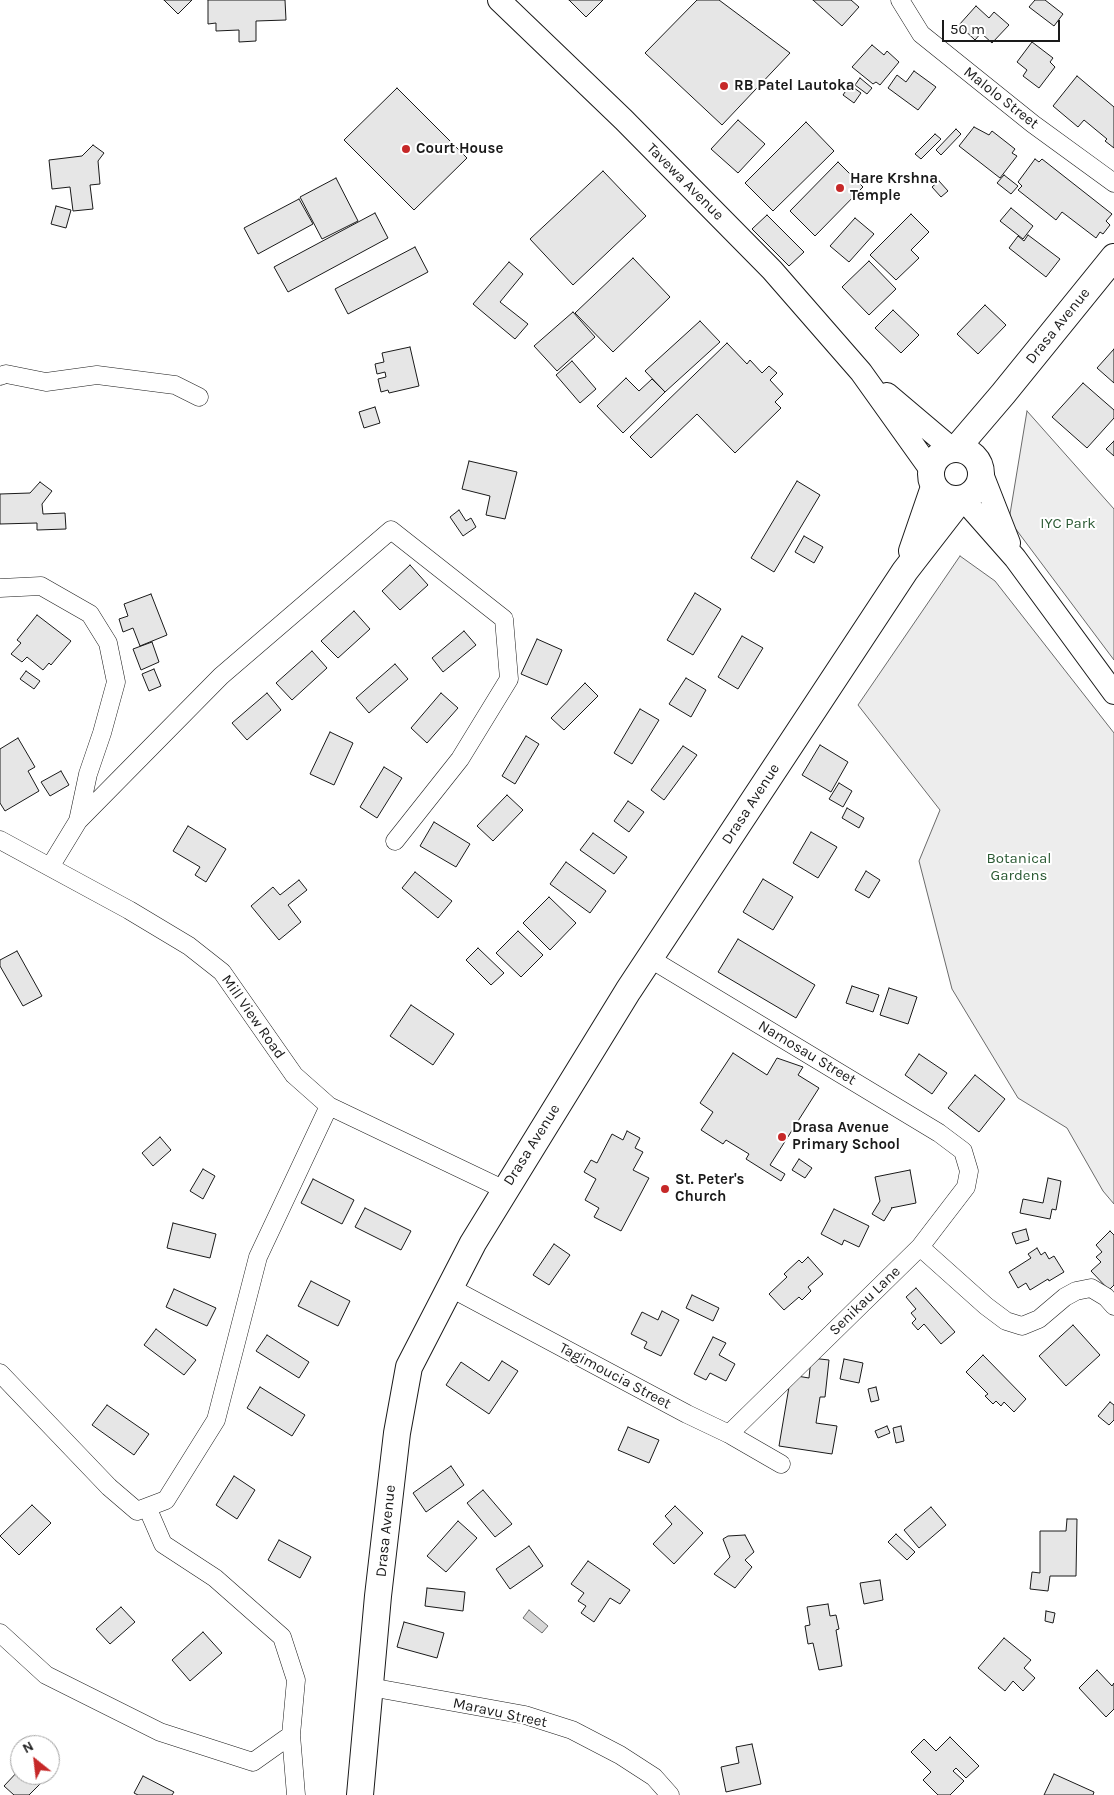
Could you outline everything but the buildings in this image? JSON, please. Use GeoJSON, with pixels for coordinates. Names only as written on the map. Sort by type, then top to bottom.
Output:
{"type":"FeatureCollection","features":[{"type":"Feature","properties":{"kind":"highway","name":"Drasa Avenue"},"geometry":{"type":"LineString","coordinates":[[954,449],[1003,394],[1114,257]]}},
{"type":"Feature","properties":{"kind":"highway","name":"Drasa Avenue"},"geometry":{"type":"LineString","coordinates":[[981,471],[1003,394]]}},
{"type":"Feature","properties":{"kind":"highway"},"geometry":{"type":"LineString","coordinates":[[954,449],[964,450],[971,454],[977,460],[981,471],[980,482],[976,490],[961,499],[952,500],[938,493],[932,478],[933,462],[938,456],[954,449]]}},
{"type":"Feature","properties":{"kind":"highway","name":"Drasa Avenue"},"geometry":{"type":"LineString","coordinates":[[905,570],[932,478]]}},
{"type":"Feature","properties":{"kind":"highway","name":"Drasa Avenue"},"geometry":{"type":"LineString","coordinates":[[360,1795],[397,1433],[409,1367],[449,1288],[505,1190],[649,958],[905,570],[961,499]]}},
{"type":"Feature","properties":{"kind":"main road","name":"Tavewa Avenue"},"geometry":{"type":"LineString","coordinates":[[499,0],[624,120],[772,270],[861,372],[932,478]]}},
{"type":"Feature","properties":{"kind":"main road","name":"Tavewa Avenue"},"geometry":{"type":"LineString","coordinates":[[861,372],[954,449]]}},
{"type":"Feature","properties":{"kind":"main road"},"geometry":{"type":"LineString","coordinates":[[981,471],[1015,558]]}},
{"type":"Feature","properties":{"kind":"main road"},"geometry":{"type":"LineString","coordinates":[[961,499],[1015,558],[1114,694]]}},
{"type":"Feature","properties":{"kind":"street","name":"Malolo Street"},"geometry":{"type":"LineString","coordinates":[[900,0],[921,34],[1033,124],[1114,183]]}},
{"type":"Feature","properties":{"kind":"street"},"geometry":{"type":"LineString","coordinates":[[0,376],[6,374],[46,382],[97,375],[175,385],[199,397]]}},
{"type":"Feature","properties":{"kind":"street"},"geometry":{"type":"LineString","coordinates":[[50,867],[78,821],[222,676],[391,530],[504,619],[509,679],[460,759],[395,841]]}},
{"type":"Feature","properties":{"kind":"street"},"geometry":{"type":"LineString","coordinates":[[0,588],[41,586],[90,614],[108,643],[116,682],[88,774],[78,821]]}},
{"type":"Feature","properties":{"kind":"street","name":"Mill View Road"},"geometry":{"type":"LineString","coordinates":[[0,840],[189,946],[222,972],[294,1075],[329,1106],[505,1190]]}},
{"type":"Feature","properties":{"kind":"street","name":"Namosau Street"},"geometry":{"type":"LineString","coordinates":[[649,958],[939,1133],[963,1151]]}},
{"type":"Feature","properties":{"kind":"street"},"geometry":{"type":"LineString","coordinates":[[0,1373],[109,1487],[137,1511],[166,1500],[216,1420],[258,1257],[329,1106]]}},
{"type":"Feature","properties":{"kind":"street","name":"Senikau Lane"},"geometry":{"type":"LineString","coordinates":[[729,1434],[920,1247],[966,1187],[969,1172],[963,1151]]}},
{"type":"Feature","properties":{"kind":"street"},"geometry":{"type":"LineString","coordinates":[[920,1247],[986,1306],[1006,1321],[1022,1326],[1039,1319],[1065,1296],[1076,1290],[1090,1288],[1106,1297],[1114,1306]]}},
{"type":"Feature","properties":{"kind":"street","name":"Tagimoucia Street"},"geometry":{"type":"LineString","coordinates":[[449,1288],[687,1414],[729,1434],[781,1464]]}},
{"type":"Feature","properties":{"kind":"street"},"geometry":{"type":"LineString","coordinates":[[146,1508],[162,1544],[215,1578],[282,1636],[296,1680],[291,1735],[296,1795]]}},
{"type":"Feature","properties":{"kind":"street"},"geometry":{"type":"LineString","coordinates":[[0,1633],[46,1675],[160,1732],[253,1762],[291,1735]]}},
{"type":"Feature","properties":{"kind":"street","name":"Maravu Street"},"geometry":{"type":"LineString","coordinates":[[370,1688],[525,1715],[572,1730],[620,1754],[654,1777],[670,1795]]}},
{"type":"Feature","properties":{"kind":"shaded area","name":"IYC Park"},"geometry":{"type":"Polygon","coordinates":[[[1027,411],[1114,509],[1114,660],[1009,520],[1027,411]]]}},
{"type":"Feature","properties":{"kind":"shaded area","name":"Botanical Gardens"},"geometry":{"type":"Polygon","coordinates":[[[960,556],[995,581],[1114,733],[1114,1204],[1103,1191],[1067,1128],[1018,1098],[952,989],[919,861],[940,810],[858,705],[960,556]]]}},
{"type":"Feature","properties":{"kind":"shaded area"},"geometry":{"type":"Polygon","coordinates":[[[529,1610],[548,1626],[542,1633],[523,1618],[529,1610]]]}},
{"type":"Feature","properties":{"kind":"place","name":"RB Patel Lautoka"},"geometry":{"type":"Point","coordinates":[724,86]}},
{"type":"Feature","properties":{"kind":"place","name":"Court House"},"geometry":{"type":"Point","coordinates":[406,149]}},
{"type":"Feature","properties":{"kind":"place","name":"Hare Krshna Temple"},"geometry":{"type":"Point","coordinates":[840,188]}},
{"type":"Feature","properties":{"kind":"place","name":"Drasa Avenue Primary School"},"geometry":{"type":"Point","coordinates":[782,1137]}},
{"type":"Feature","properties":{"kind":"place","name":"St. Peter's Church"},"geometry":{"type":"Point","coordinates":[665,1189]}}]}
